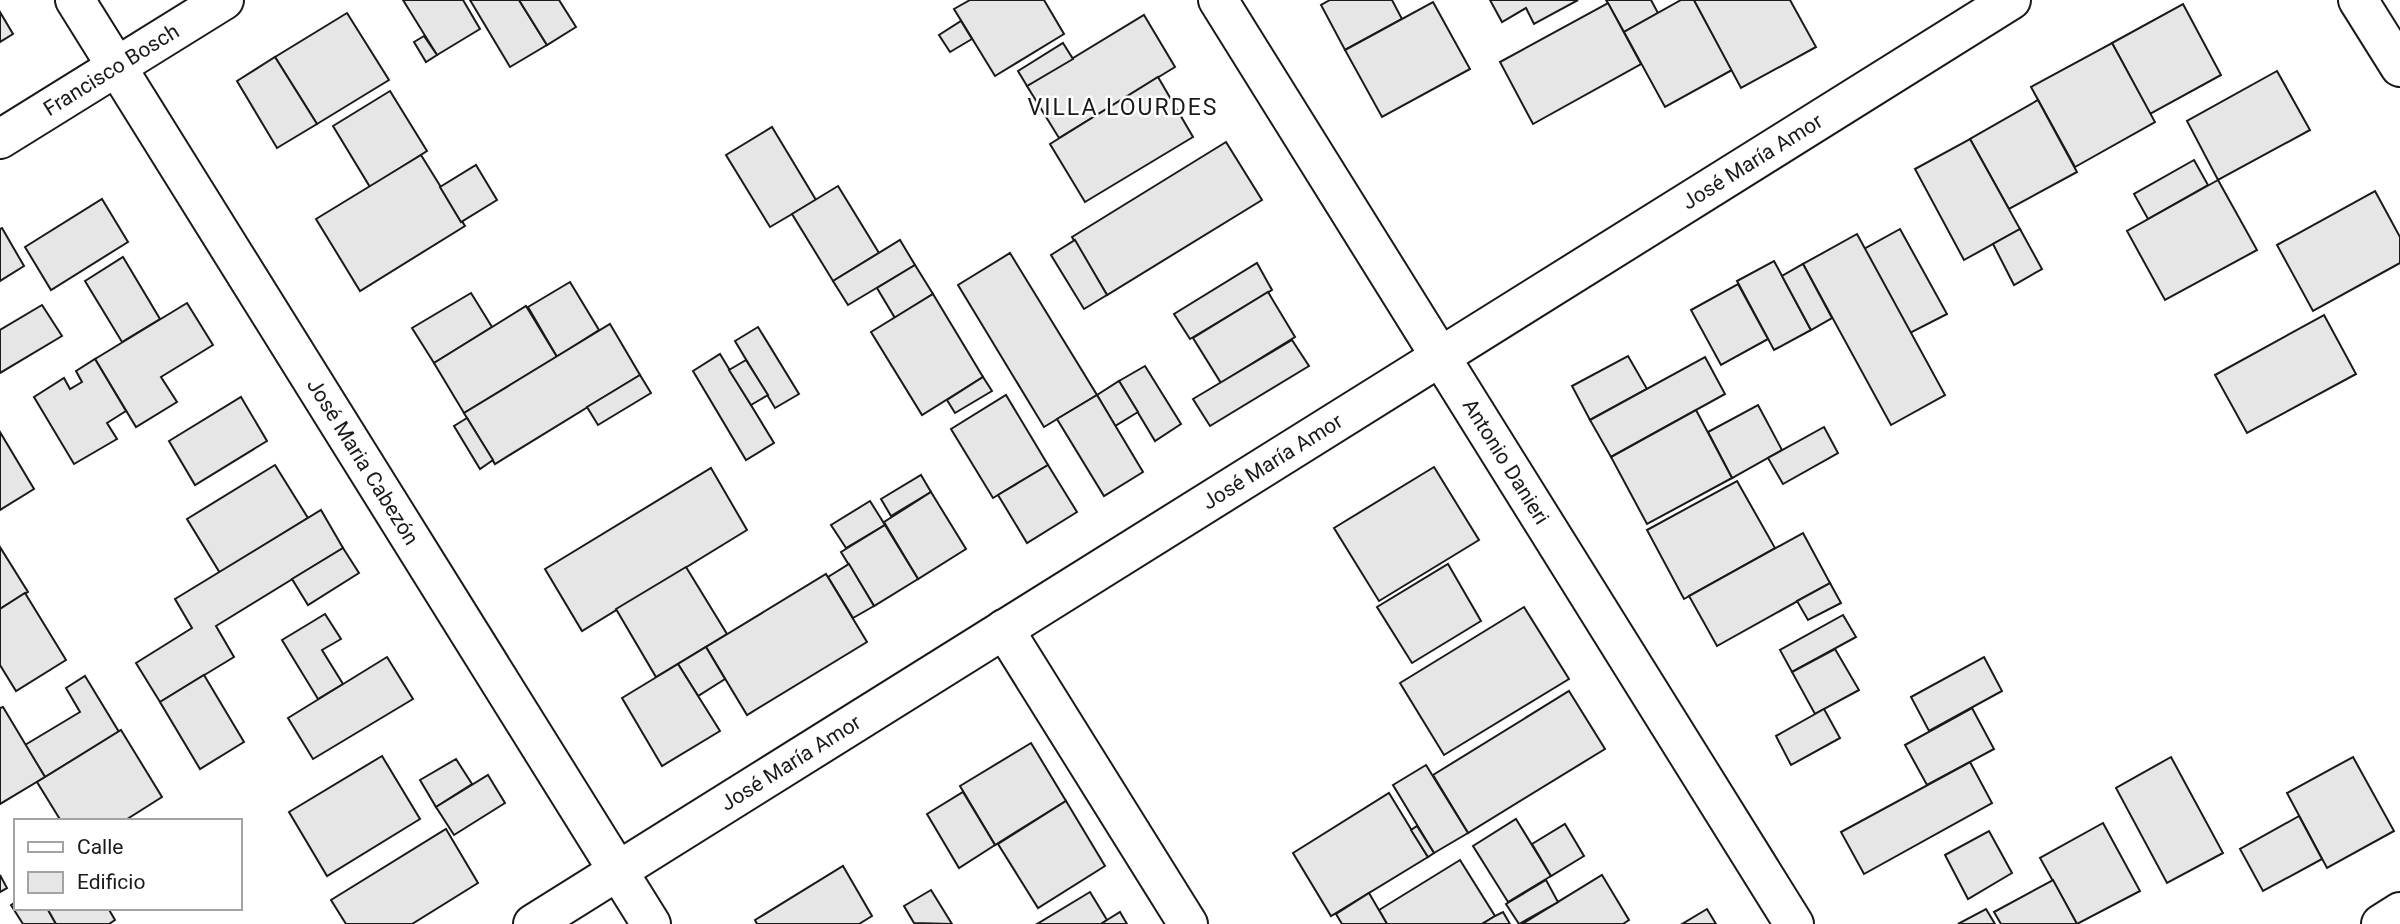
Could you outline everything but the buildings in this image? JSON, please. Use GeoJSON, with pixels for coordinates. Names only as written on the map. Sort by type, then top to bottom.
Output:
{"type":"FeatureCollection","features":[{"type":"Feature","properties":{"kind":"street","name":"José Maria Cabezón"},"geometry":{"type":"LineString","coordinates":[[75,0],[651,924]]}},
{"type":"Feature","properties":{"kind":"street","name":"Francisco Bosch"},"geometry":{"type":"LineString","coordinates":[[0,139],[224,0]]}},
{"type":"Feature","properties":{"kind":"street","name":"Antonio Danieri"},"geometry":{"type":"LineString","coordinates":[[1218,0],[1794,924]]}},
{"type":"Feature","properties":{"kind":"street","name":"José María Amor"},"geometry":{"type":"LineString","coordinates":[[533,924],[2011,0]]}},
{"type":"Feature","properties":{"kind":"street"},"geometry":{"type":"LineString","coordinates":[[2358,0],[2400,66]]}},
{"type":"Feature","properties":{"kind":"street"},"geometry":{"type":"LineString","coordinates":[[1004,629],[1188,924]]}},
{"type":"Feature","properties":{"kind":"street"},"geometry":{"type":"LineString","coordinates":[[2381,924],[2400,912]]}},
{"type":"Feature","properties":{"kind":"district","name":"VILLA LOURDES"},"geometry":{"type":"Point","coordinates":[1123,107]}}]}
